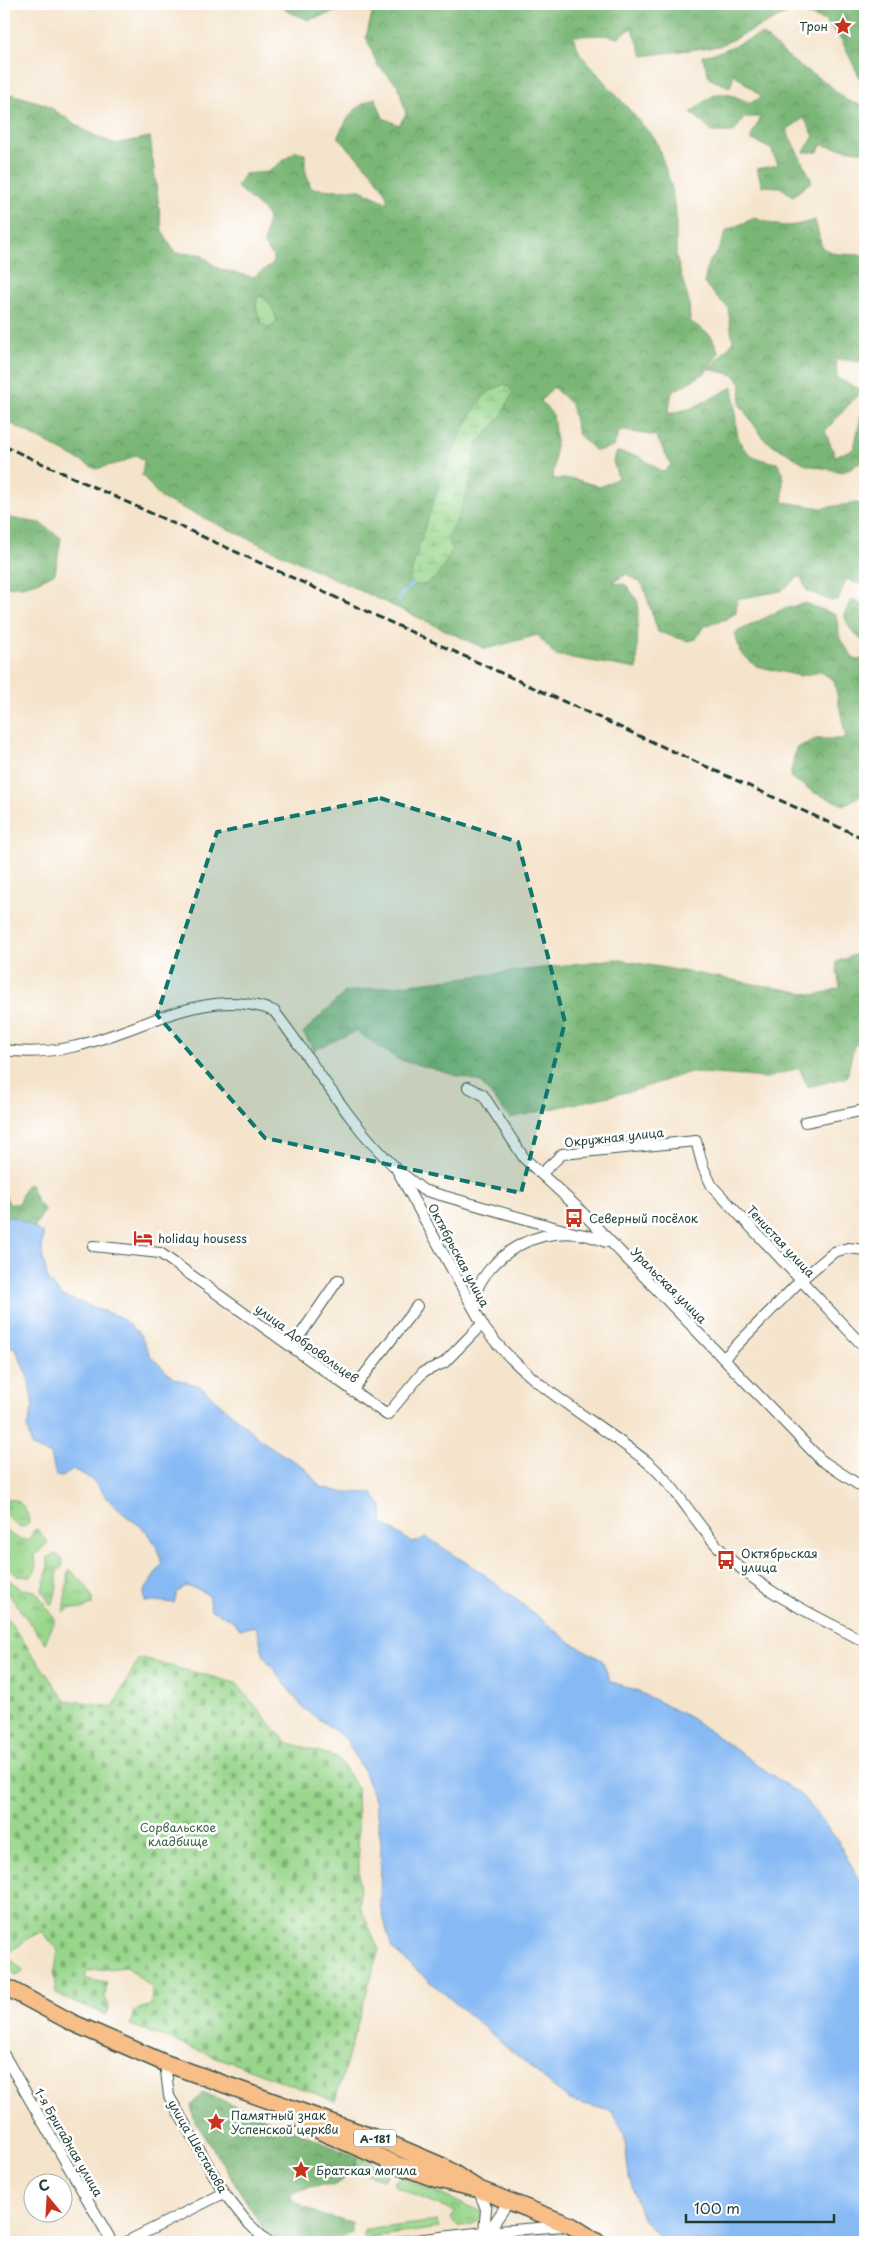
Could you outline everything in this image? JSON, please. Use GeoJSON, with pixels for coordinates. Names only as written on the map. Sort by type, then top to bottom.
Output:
{"type":"FeatureCollection","features":[{"type":"Feature","properties":{"kind":"main road","name":"А-181"},"geometry":{"type":"LineString","coordinates":[[4,1986],[73,2023],[164,2063],[267,2100],[322,2132],[402,2158],[442,2166],[478,2189],[572,2226],[597,2242]]}},
{"type":"Feature","properties":{"kind":"street","name":"Октябрьская улица"},"geometry":{"type":"LineString","coordinates":[[4,1050],[44,1052],[74,1047],[172,1013],[202,1005],[249,1004],[274,1011],[356,1125],[375,1148],[396,1168],[476,1310],[482,1324],[498,1347],[544,1388],[648,1462],[720,1549],[750,1578],[799,1608],[865,1642]]}},
{"type":"Feature","properties":{"kind":"street","name":"Уральская улица"},"geometry":{"type":"LineString","coordinates":[[468,1087],[483,1095],[524,1158],[578,1208],[821,1460],[865,1489]]}},
{"type":"Feature","properties":{"kind":"street"},"geometry":{"type":"LineString","coordinates":[[805,1122],[865,1110]]}},
{"type":"Feature","properties":{"kind":"street","name":"Окружная улица"},"geometry":{"type":"LineString","coordinates":[[542,1173],[562,1154],[696,1141]]}},
{"type":"Feature","properties":{"kind":"street","name":"Тенистая улица"},"geometry":{"type":"LineString","coordinates":[[696,1141],[702,1167],[712,1186],[865,1348]]}},
{"type":"Feature","properties":{"kind":"street"},"geometry":{"type":"LineString","coordinates":[[396,1168],[424,1190],[599,1239],[612,1245]]}},
{"type":"Feature","properties":{"kind":"street"},"geometry":{"type":"LineString","coordinates":[[476,1310],[475,1298],[480,1283],[492,1266],[508,1252],[525,1241],[544,1236],[578,1234]]}},
{"type":"Feature","properties":{"kind":"street","name":"улица Добровольцев"},"geometry":{"type":"LineString","coordinates":[[93,1246],[160,1253],[387,1415],[423,1372],[444,1363],[482,1324]]}},
{"type":"Feature","properties":{"kind":"street"},"geometry":{"type":"LineString","coordinates":[[724,1358],[801,1280],[834,1252],[848,1248],[865,1250]]}},
{"type":"Feature","properties":{"kind":"street"},"geometry":{"type":"LineString","coordinates":[[292,1347],[338,1280]]}},
{"type":"Feature","properties":{"kind":"street"},"geometry":{"type":"LineString","coordinates":[[352,1391],[416,1306]]}},
{"type":"Feature","properties":{"kind":"street","name":"1-я Бригадная улица"},"geometry":{"type":"LineString","coordinates":[[4,2055],[112,2242]]}},
{"type":"Feature","properties":{"kind":"street","name":"улица Шестакова"},"geometry":{"type":"LineString","coordinates":[[164,2063],[169,2096],[224,2194],[246,2221],[268,2242]]}},
{"type":"Feature","properties":{"kind":"street"},"geometry":{"type":"LineString","coordinates":[[478,2189],[486,2209],[484,2232]]}},
{"type":"Feature","properties":{"kind":"street"},"geometry":{"type":"LineString","coordinates":[[126,2242],[224,2194]]}},
{"type":"Feature","properties":{"kind":"street"},"geometry":{"type":"LineString","coordinates":[[465,2242],[493,2225],[509,2201]]}},
{"type":"Feature","properties":{"kind":"street"},"geometry":{"type":"LineString","coordinates":[[400,2242],[484,2232],[572,2226]]}},
{"type":"Feature","properties":{"kind":"highlighted area"},"geometry":{"type":"Polygon","coordinates":[[[380,798],[518,842],[565,1022],[521,1193],[265,1138],[157,1015],[217,832],[380,798]]]}},
{"type":"Feature","properties":{"kind":"green space"},"geometry":{"type":"Polygon","coordinates":[[[285,4],[341,4],[335,12],[308,20],[285,10],[285,4]]]}},
{"type":"Feature","properties":{"kind":"green space"},"geometry":{"type":"Polygon","coordinates":[[[369,4],[859,4],[865,21],[865,89],[842,41],[826,21],[794,10],[719,46],[643,56],[632,28],[617,38],[606,35],[573,36],[580,54],[656,140],[671,185],[676,215],[676,257],[689,302],[690,321],[711,336],[719,352],[705,373],[672,392],[668,414],[692,408],[733,387],[738,437],[742,446],[749,453],[760,459],[777,463],[783,472],[783,502],[822,508],[857,503],[865,505],[865,586],[846,579],[839,599],[831,601],[807,591],[800,576],[781,591],[737,599],[736,613],[726,619],[703,627],[696,639],[688,641],[658,632],[643,585],[627,574],[613,582],[627,585],[638,602],[637,669],[555,655],[538,635],[486,649],[161,498],[142,475],[144,460],[136,455],[123,462],[96,469],[4,420],[4,92],[45,104],[87,132],[115,144],[150,137],[162,231],[175,253],[200,254],[219,269],[253,277],[273,264],[273,256],[264,245],[268,218],[264,211],[237,187],[244,174],[268,172],[296,151],[305,154],[305,169],[311,188],[332,190],[358,189],[388,203],[386,194],[375,176],[338,136],[352,113],[362,104],[375,98],[383,118],[399,125],[406,114],[398,85],[378,66],[366,37],[372,14],[369,4]],[[260,295],[256,302],[256,310],[262,324],[269,328],[277,321],[276,317],[269,302],[260,295]],[[553,387],[541,401],[553,415],[556,441],[553,479],[575,479],[600,487],[618,478],[613,461],[617,452],[638,456],[663,472],[671,465],[656,436],[620,430],[613,447],[595,451],[578,434],[571,404],[553,387]]]}},
{"type":"Feature","properties":{"kind":"green space"},"geometry":{"type":"Polygon","coordinates":[[[762,34],[799,66],[827,83],[846,100],[865,107],[865,152],[821,145],[818,152],[804,152],[814,136],[804,118],[786,130],[812,181],[793,196],[780,187],[762,186],[757,169],[778,165],[771,149],[750,139],[761,117],[744,117],[734,132],[712,132],[691,112],[713,96],[719,94],[731,95],[750,103],[762,97],[734,74],[730,87],[710,79],[702,56],[719,52],[762,34]]]}},
{"type":"Feature","properties":{"kind":"green space"},"geometry":{"type":"Polygon","coordinates":[[[755,218],[785,226],[815,220],[822,248],[837,254],[865,255],[865,362],[836,359],[837,378],[862,390],[825,431],[835,456],[854,449],[861,415],[865,414],[865,460],[843,472],[807,465],[765,440],[740,405],[741,383],[734,375],[709,369],[733,342],[728,308],[704,284],[708,263],[717,253],[727,230],[755,218]]]}},
{"type":"Feature","properties":{"kind":"green space"},"geometry":{"type":"Polygon","coordinates":[[[259,295],[269,302],[276,317],[277,321],[269,328],[262,324],[258,313],[256,302],[259,295]]]}},
{"type":"Feature","properties":{"kind":"green space"},"geometry":{"type":"Polygon","coordinates":[[[505,384],[513,392],[502,415],[475,448],[471,482],[458,517],[447,536],[452,549],[442,569],[432,580],[427,584],[413,584],[410,579],[422,535],[440,483],[462,433],[485,395],[505,384]]]}},
{"type":"Feature","properties":{"kind":"green space"},"geometry":{"type":"Polygon","coordinates":[[[4,517],[40,523],[61,538],[55,573],[30,584],[11,587],[4,586],[4,517]]]}},
{"type":"Feature","properties":{"kind":"green space"},"geometry":{"type":"Polygon","coordinates":[[[853,599],[865,607],[865,640],[851,630],[844,614],[853,599]]]}},
{"type":"Feature","properties":{"kind":"green space"},"geometry":{"type":"Polygon","coordinates":[[[805,603],[836,615],[840,639],[855,660],[865,659],[865,793],[844,805],[815,793],[790,777],[796,748],[816,739],[846,739],[834,680],[821,672],[800,676],[756,666],[740,652],[735,633],[781,610],[805,603]]]}},
{"type":"Feature","properties":{"kind":"green space"},"geometry":{"type":"Polygon","coordinates":[[[865,951],[865,1042],[854,1045],[847,1077],[808,1087],[799,1068],[767,1078],[690,1072],[636,1090],[510,1118],[480,1082],[397,1059],[356,1031],[314,1050],[303,1033],[345,992],[615,959],[816,995],[840,988],[836,962],[865,951]]]}},
{"type":"Feature","properties":{"kind":"green space"},"geometry":{"type":"Polygon","coordinates":[[[26,1185],[31,1185],[37,1202],[45,1210],[33,1229],[14,1217],[4,1217],[4,1193],[9,1204],[18,1204],[26,1185]]]}},
{"type":"Feature","properties":{"kind":"green space"},"geometry":{"type":"Polygon","coordinates":[[[4,1499],[14,1500],[25,1508],[29,1523],[26,1526],[19,1527],[4,1513],[4,1499]]]}},
{"type":"Feature","properties":{"kind":"green space"},"geometry":{"type":"Polygon","coordinates":[[[4,1529],[15,1537],[29,1540],[34,1530],[37,1529],[48,1542],[35,1556],[36,1569],[31,1577],[17,1576],[4,1562],[4,1529]]]}},
{"type":"Feature","properties":{"kind":"green space"},"geometry":{"type":"Polygon","coordinates":[[[56,1554],[63,1560],[62,1567],[57,1572],[57,1586],[53,1604],[50,1604],[42,1590],[48,1569],[48,1557],[56,1554]]]}},
{"type":"Feature","properties":{"kind":"green space"},"geometry":{"type":"Polygon","coordinates":[[[71,1570],[89,1590],[92,1605],[82,1609],[69,1608],[65,1613],[63,1611],[69,1571],[71,1570]]]}},
{"type":"Feature","properties":{"kind":"green space"},"geometry":{"type":"Polygon","coordinates":[[[4,1576],[21,1589],[35,1591],[54,1617],[54,1623],[45,1643],[4,1588],[4,1576]]]}},
{"type":"Feature","properties":{"kind":"green space","name":"Сорвальское кладбище"},"geometry":{"type":"Polygon","coordinates":[[[4,1614],[65,1700],[113,1707],[139,1658],[236,1683],[286,1742],[337,1757],[357,1788],[360,1906],[379,1950],[335,2101],[130,2025],[134,2011],[151,2005],[152,1988],[127,1967],[87,1971],[85,1979],[107,1983],[105,1997],[108,2003],[107,2015],[56,1994],[54,1976],[58,1951],[43,1932],[31,1937],[8,1953],[8,1957],[23,1970],[22,1973],[17,1976],[4,1964],[4,1614]]]}},
{"type":"Feature","properties":{"kind":"green space"},"geometry":{"type":"Polygon","coordinates":[[[203,2092],[356,2157],[356,2169],[335,2185],[312,2186],[291,2194],[291,2199],[323,2216],[352,2222],[352,2233],[333,2242],[284,2242],[272,2237],[265,2231],[194,2119],[191,2106],[203,2092]]]}},
{"type":"Feature","properties":{"kind":"green space"},"geometry":{"type":"Polygon","coordinates":[[[356,2157],[386,2170],[387,2176],[383,2180],[356,2169],[356,2157]]]}},
{"type":"Feature","properties":{"kind":"green space"},"geometry":{"type":"Polygon","coordinates":[[[400,2177],[484,2213],[477,2222],[458,2226],[451,2219],[455,2212],[396,2187],[394,2182],[400,2177]]]}},
{"type":"Feature","properties":{"kind":"green space"},"geometry":{"type":"Polygon","coordinates":[[[437,2221],[439,2228],[365,2238],[363,2236],[364,2230],[437,2221]]]}},
{"type":"Feature","properties":{"kind":"green space"},"geometry":{"type":"Polygon","coordinates":[[[553,2233],[572,2237],[580,2242],[540,2242],[525,2236],[553,2233]]]}},
{"type":"Feature","properties":{"kind":"water"},"geometry":{"type":"Polygon","coordinates":[[[4,1217],[14,1217],[43,1233],[42,1255],[48,1280],[62,1296],[120,1317],[140,1334],[150,1355],[173,1378],[200,1386],[267,1445],[304,1467],[320,1487],[342,1492],[372,1493],[382,1506],[382,1523],[413,1543],[426,1537],[481,1572],[570,1642],[602,1660],[610,1681],[643,1694],[689,1717],[802,1796],[838,1841],[856,1875],[865,1883],[865,2242],[665,2242],[643,2219],[629,2178],[624,2133],[611,2111],[569,2100],[392,1949],[380,1904],[381,1842],[375,1800],[363,1770],[346,1739],[302,1707],[264,1656],[256,1626],[240,1629],[232,1620],[211,1610],[208,1595],[198,1589],[185,1586],[177,1593],[174,1603],[145,1602],[144,1591],[162,1564],[158,1550],[148,1533],[120,1511],[87,1476],[73,1470],[62,1477],[56,1476],[51,1455],[32,1447],[27,1426],[33,1407],[29,1381],[16,1349],[4,1342],[4,1217]]]}},
{"type":"Feature","properties":{"kind":"waterway"},"geometry":{"type":"LineString","coordinates":[[398,601],[402,594],[413,584]]}},
{"type":"Feature","properties":{"kind":"railway"},"geometry":{"type":"LineString","coordinates":[[4,446],[865,839]]}},
{"type":"Feature","properties":{"kind":"place","name":"Трон"},"geometry":{"type":"Point","coordinates":[843,26]}},
{"type":"Feature","properties":{"kind":"place","name":"Северный посёлок"},"geometry":{"type":"Point","coordinates":[574,1218]}},
{"type":"Feature","properties":{"kind":"place","name":"holiday housess"},"geometry":{"type":"Point","coordinates":[143,1238]}},
{"type":"Feature","properties":{"kind":"place","name":"Октябрьская улица"},"geometry":{"type":"Point","coordinates":[726,1560]}},
{"type":"Feature","properties":{"kind":"place","name":"Памятный знак Успенской церкви"},"geometry":{"type":"Point","coordinates":[216,2122]}},
{"type":"Feature","properties":{"kind":"place","name":"Братская могила"},"geometry":{"type":"Point","coordinates":[301,2170]}}]}
